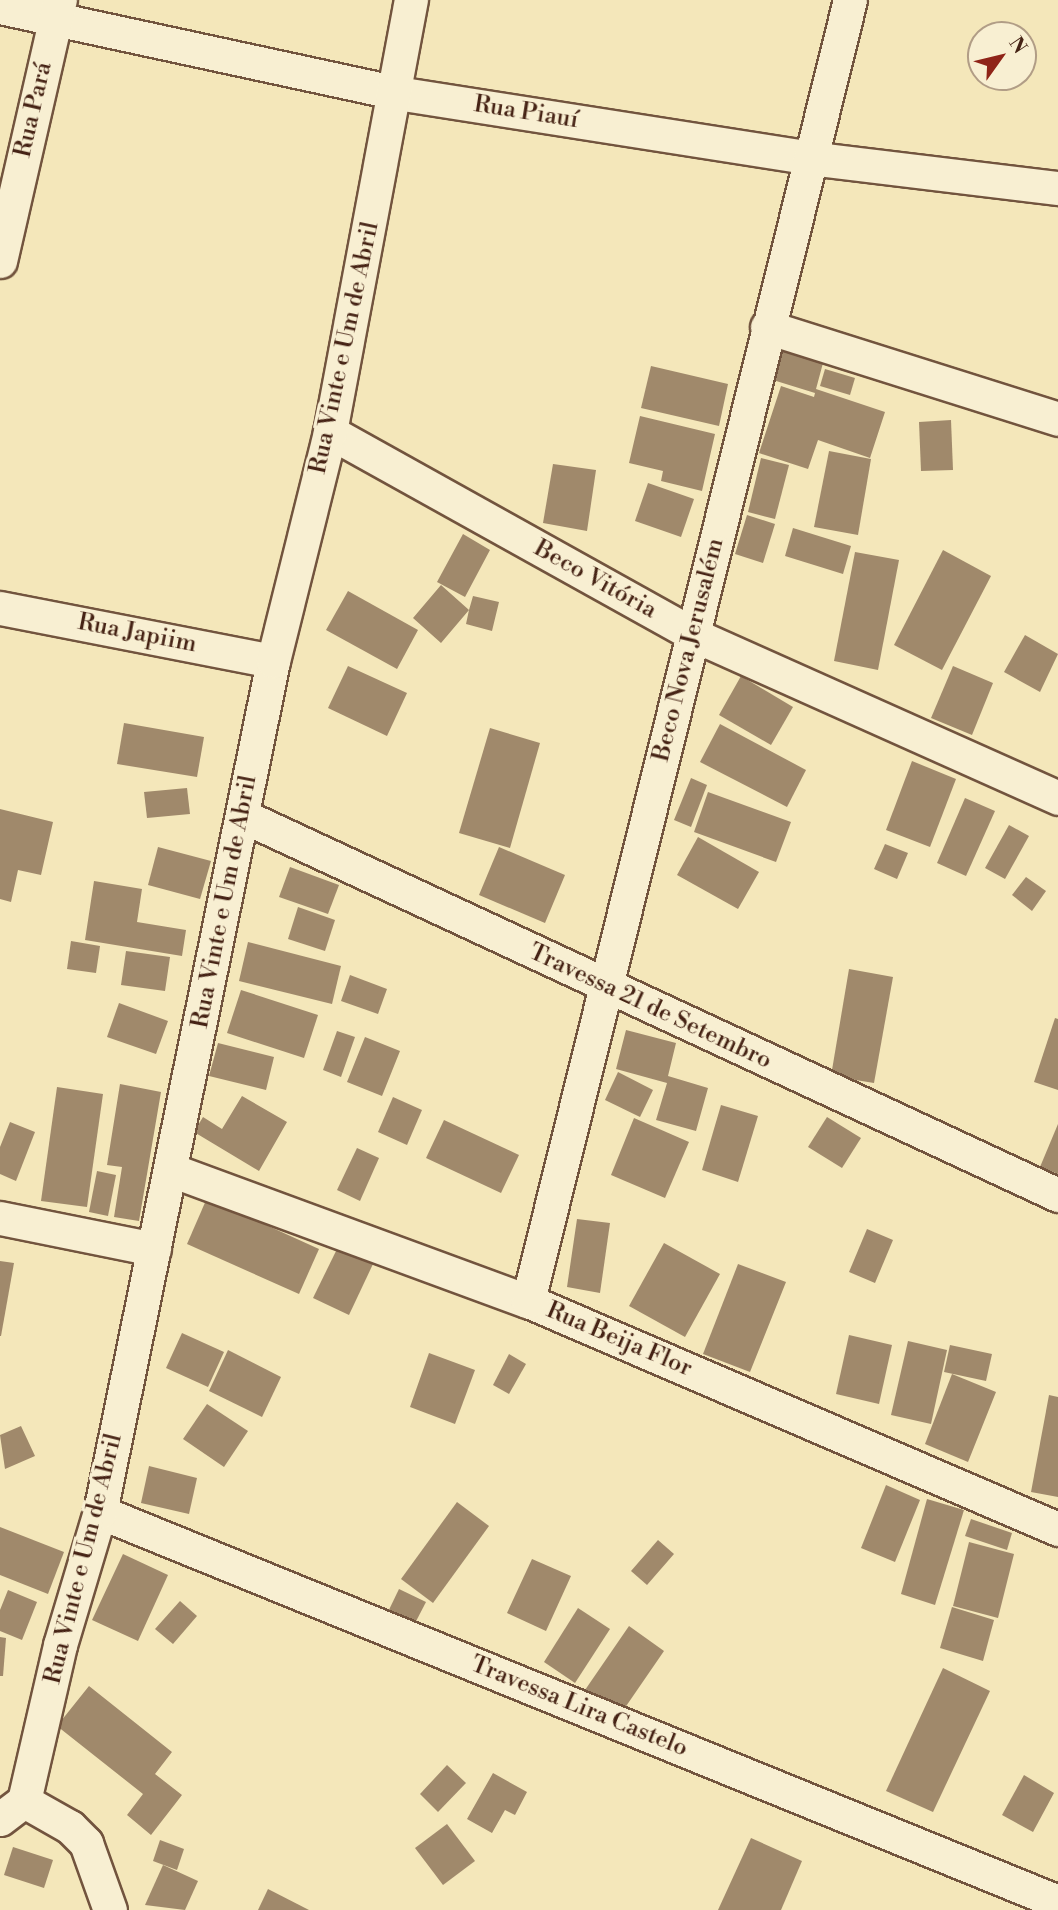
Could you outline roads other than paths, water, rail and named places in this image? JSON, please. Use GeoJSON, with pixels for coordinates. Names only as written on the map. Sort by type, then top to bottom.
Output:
{"type":"FeatureCollection","features":[{"type":"Feature","properties":{"kind":"street","name":"Rua Vinte e Um de Abril"},"geometry":{"type":"LineString","coordinates":[[12,1810],[100,1512],[273,661],[330,432],[397,93],[411,0]]}},
{"type":"Feature","properties":{"kind":"street","name":"Beco Nova Jerusalém"},"geometry":{"type":"LineString","coordinates":[[528,1301],[850,0]]}},
{"type":"Feature","properties":{"kind":"street","name":"Rua Piauí"},"geometry":{"type":"LineString","coordinates":[[0,7],[58,8],[397,93],[810,158],[1058,188]]}},
{"type":"Feature","properties":{"kind":"street","name":"Rua Pará"},"geometry":{"type":"LineString","coordinates":[[0,261],[58,8]]}},
{"type":"Feature","properties":{"kind":"street"},"geometry":{"type":"LineString","coordinates":[[767,327],[1058,419]]}},
{"type":"Feature","properties":{"kind":"street","name":"Beco Vitória"},"geometry":{"type":"LineString","coordinates":[[330,432],[694,635],[1058,798]]}},
{"type":"Feature","properties":{"kind":"street","name":"Rua Japiim"},"geometry":{"type":"LineString","coordinates":[[0,608],[273,661]]}},
{"type":"Feature","properties":{"kind":"street","name":"Travessa 21 de Setembro"},"geometry":{"type":"LineString","coordinates":[[243,816],[605,988],[1058,1195]]}},
{"type":"Feature","properties":{"kind":"street","name":"Rua Beija Flor"},"geometry":{"type":"LineString","coordinates":[[171,1170],[528,1301],[1058,1529]]}},
{"type":"Feature","properties":{"kind":"street"},"geometry":{"type":"LineString","coordinates":[[0,1218],[154,1249]]}},
{"type":"Feature","properties":{"kind":"street","name":"Travessa Lira Castelo"},"geometry":{"type":"LineString","coordinates":[[100,1512],[1058,1902]]}},
{"type":"Feature","properties":{"kind":"street"},"geometry":{"type":"LineString","coordinates":[[12,1810],[57,1816],[86,1843],[110,1910]]}}]}
